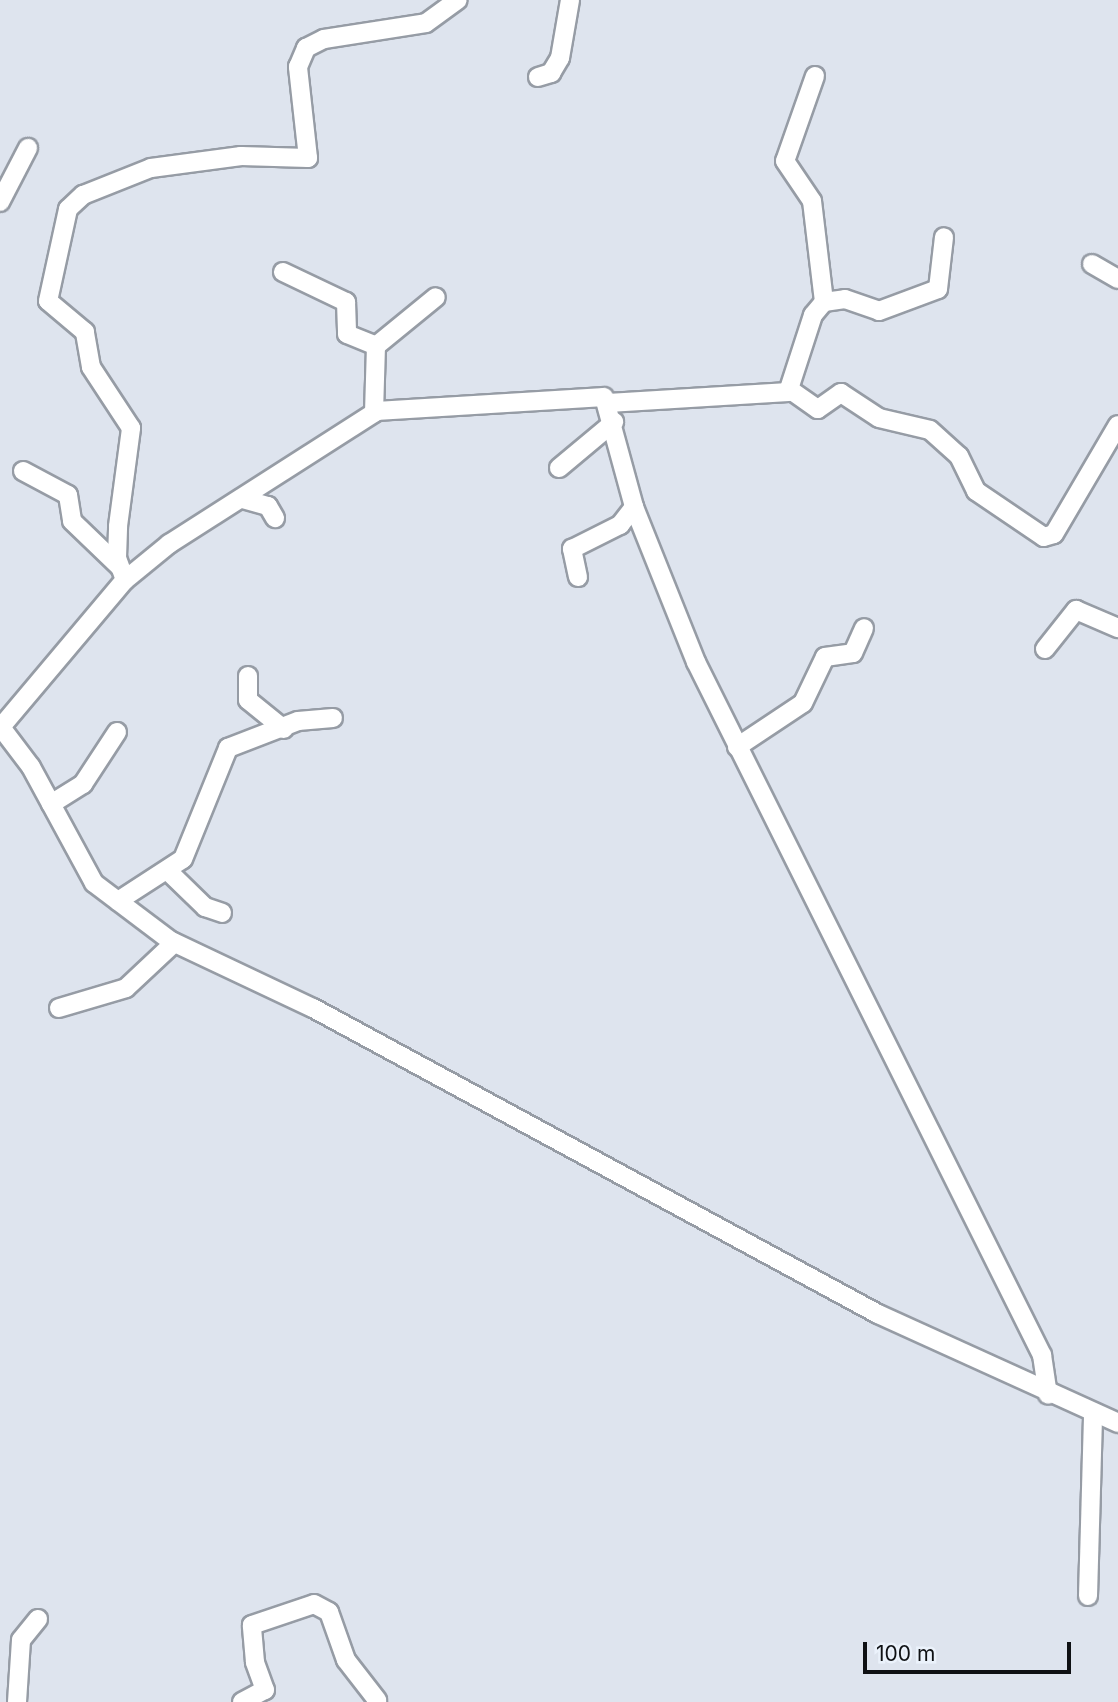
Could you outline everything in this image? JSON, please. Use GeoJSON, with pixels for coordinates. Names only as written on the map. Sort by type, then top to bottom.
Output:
{"type":"FeatureCollection","features":[{"type":"Feature","properties":{"kind":"street"},"geometry":{"type":"LineString","coordinates":[[122,574],[118,526],[131,428],[92,367],[85,332],[48,301],[73,202],[172,164],[308,158],[298,67],[306,48],[324,39],[426,23],[458,0]]}},
{"type":"Feature","properties":{"kind":"street"},"geometry":{"type":"LineString","coordinates":[[538,77],[551,73],[560,58],[569,0]]}},
{"type":"Feature","properties":{"kind":"street"},"geometry":{"type":"LineString","coordinates":[[815,76],[785,161],[812,201],[824,302]]}},
{"type":"Feature","properties":{"kind":"street"},"geometry":{"type":"LineString","coordinates":[[0,202],[28,148]]}},
{"type":"Feature","properties":{"kind":"street"},"geometry":{"type":"LineString","coordinates":[[789,389],[813,315],[824,302],[845,299],[879,311],[938,289],[944,237]]}},
{"type":"Feature","properties":{"kind":"street"},"geometry":{"type":"LineString","coordinates":[[1092,264],[1118,279]]}},
{"type":"Feature","properties":{"kind":"street"},"geometry":{"type":"LineString","coordinates":[[283,272],[346,302],[347,334],[376,346]]}},
{"type":"Feature","properties":{"kind":"street"},"geometry":{"type":"LineString","coordinates":[[374,413],[376,346],[436,297]]}},
{"type":"Feature","properties":{"kind":"street"},"geometry":{"type":"LineString","coordinates":[[609,403],[789,389],[818,409],[841,393],[879,418],[930,430],[959,456],[976,491],[1044,537],[1054,534],[1116,432]]}},
{"type":"Feature","properties":{"kind":"street"},"geometry":{"type":"LineString","coordinates":[[1048,1395],[1042,1356],[737,747],[634,507],[609,403],[604,397],[563,396],[374,413],[122,574],[0,726],[51,804],[94,883],[174,943],[313,1008],[767,1257],[1048,1395],[1118,1423]]}},
{"type":"Feature","properties":{"kind":"street"},"geometry":{"type":"LineString","coordinates":[[559,468],[614,422]]}},
{"type":"Feature","properties":{"kind":"street"},"geometry":{"type":"LineString","coordinates":[[23,471],[68,495],[72,521],[122,574]]}},
{"type":"Feature","properties":{"kind":"street"},"geometry":{"type":"LineString","coordinates":[[243,499],[268,506],[275,518]]}},
{"type":"Feature","properties":{"kind":"street"},"geometry":{"type":"LineString","coordinates":[[578,577],[572,549],[620,525],[634,507]]}},
{"type":"Feature","properties":{"kind":"street"},"geometry":{"type":"LineString","coordinates":[[1045,649],[1076,610],[1118,628]]}},
{"type":"Feature","properties":{"kind":"street"},"geometry":{"type":"LineString","coordinates":[[737,747],[803,704],[825,657],[853,653],[864,628]]}},
{"type":"Feature","properties":{"kind":"street"},"geometry":{"type":"LineString","coordinates":[[248,676],[248,699],[284,729]]}},
{"type":"Feature","properties":{"kind":"street"},"geometry":{"type":"LineString","coordinates":[[118,901],[170,873],[197,834],[228,748],[284,729],[333,718]]}},
{"type":"Feature","properties":{"kind":"street"},"geometry":{"type":"LineString","coordinates":[[51,804],[83,783],[117,732]]}},
{"type":"Feature","properties":{"kind":"street"},"geometry":{"type":"LineString","coordinates":[[170,873],[205,907],[222,913]]}},
{"type":"Feature","properties":{"kind":"street"},"geometry":{"type":"LineString","coordinates":[[59,1008],[126,988],[174,943]]}},
{"type":"Feature","properties":{"kind":"street"},"geometry":{"type":"LineString","coordinates":[[1088,1596],[1093,1415]]}},
{"type":"Feature","properties":{"kind":"street"},"geometry":{"type":"LineString","coordinates":[[242,1702],[265,1690],[252,1625],[314,1604],[329,1612],[356,1678],[377,1700]]}},
{"type":"Feature","properties":{"kind":"street"},"geometry":{"type":"LineString","coordinates":[[17,1702],[21,1640],[38,1619]]}}]}
